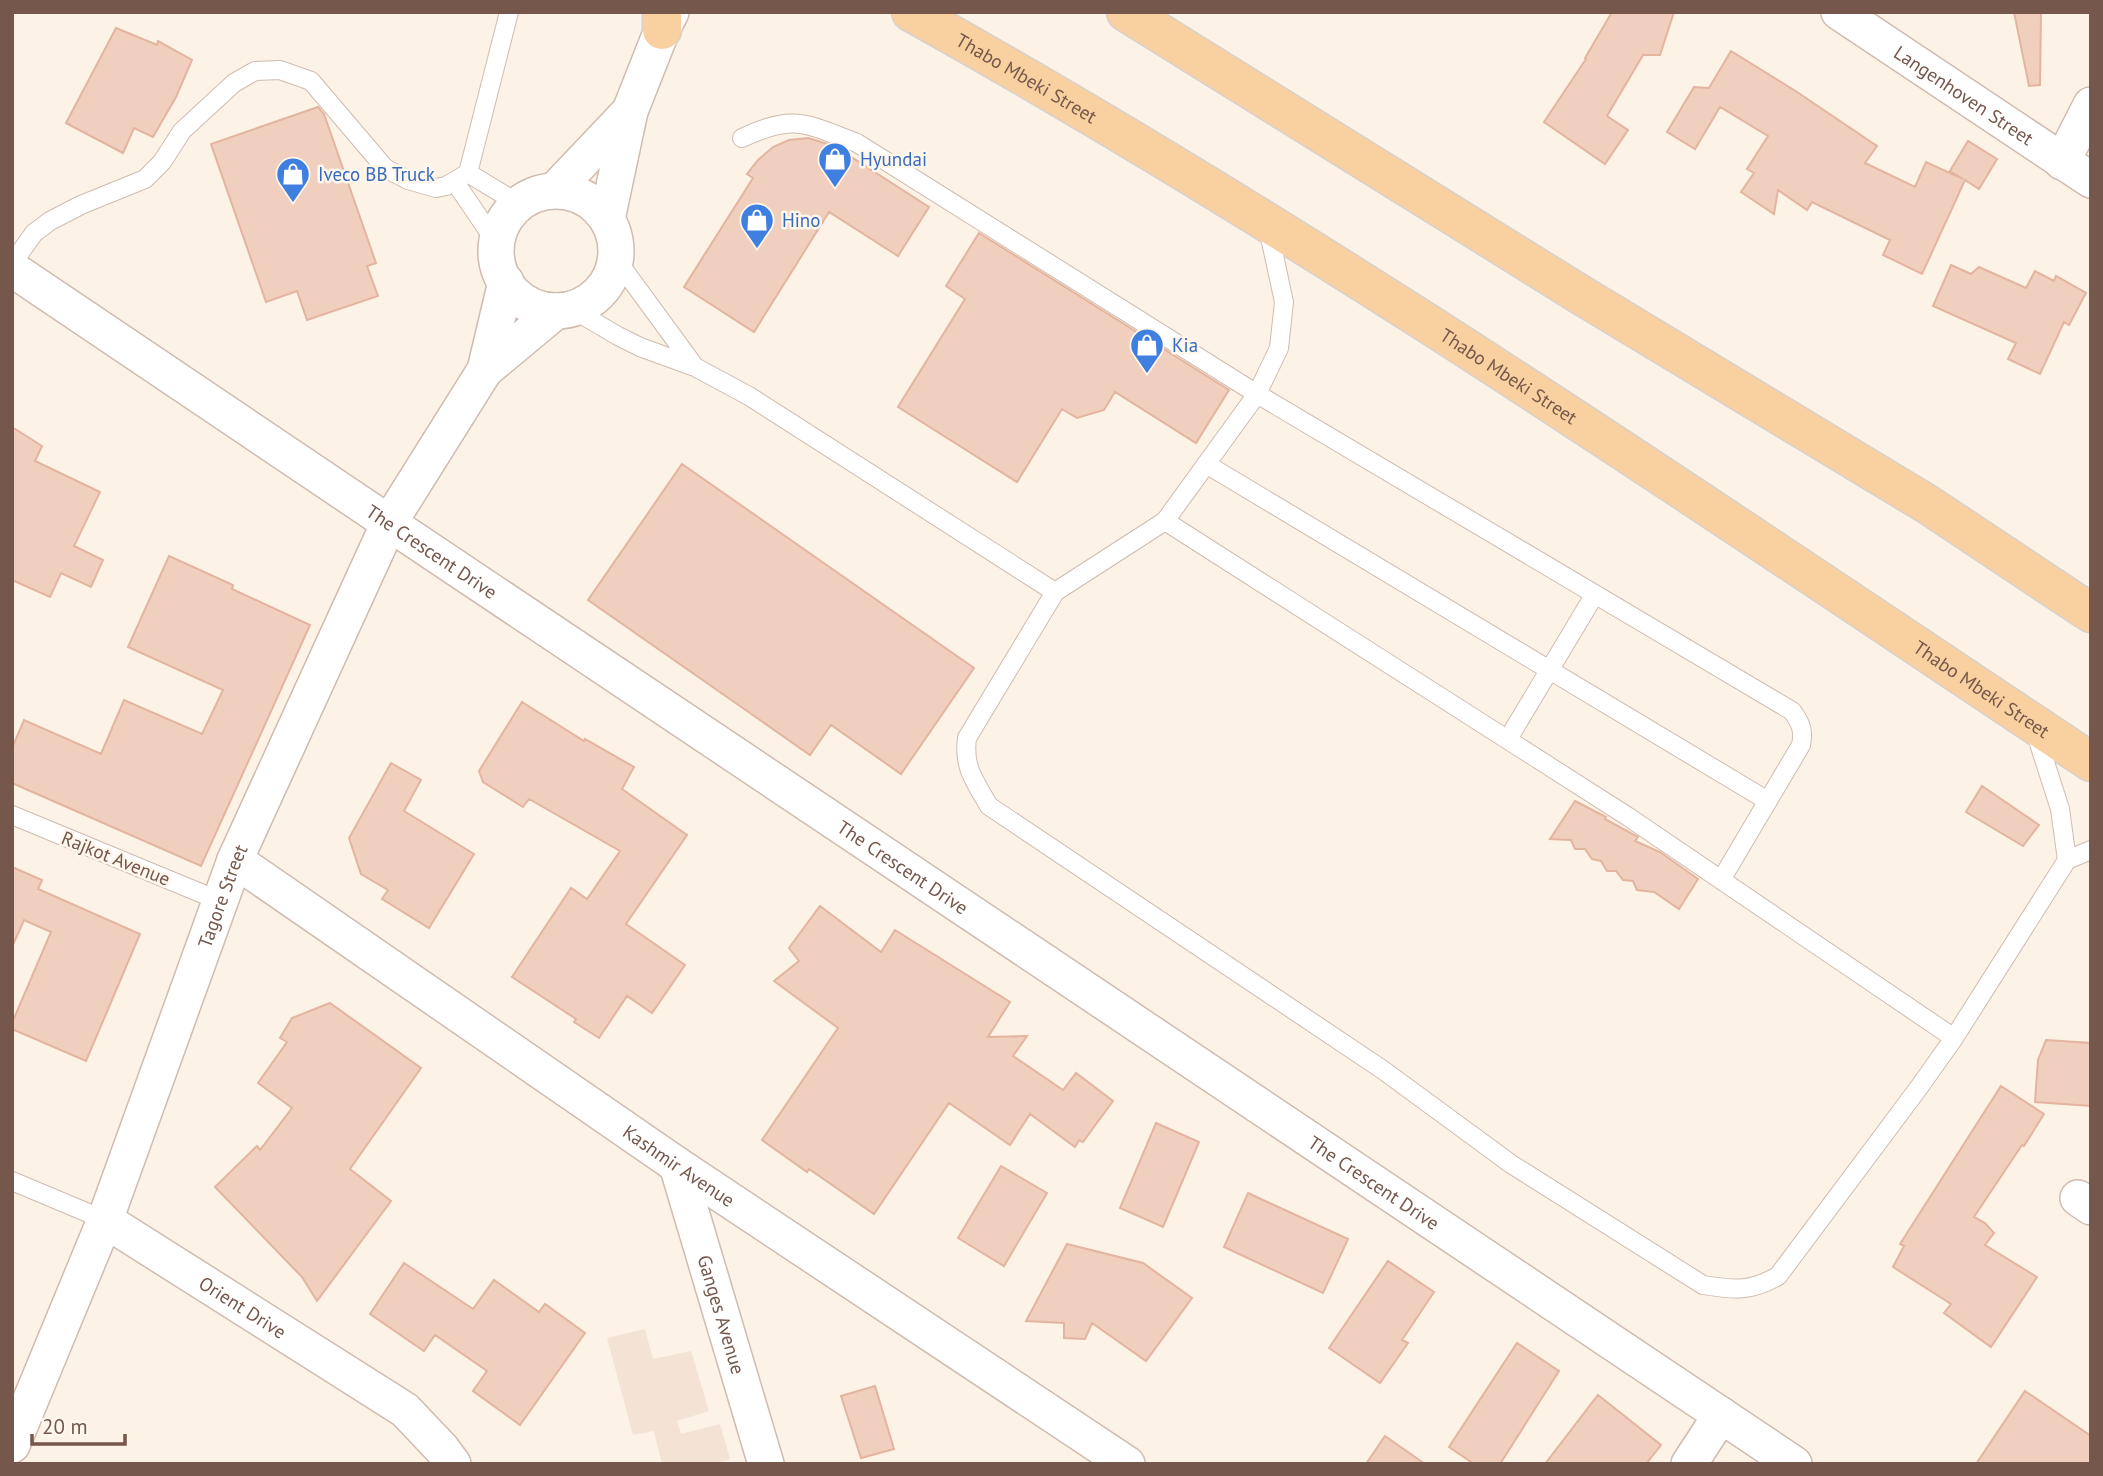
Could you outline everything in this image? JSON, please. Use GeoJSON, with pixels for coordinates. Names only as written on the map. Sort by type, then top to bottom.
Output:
{"type":"FeatureCollection","features":[{"type":"Feature","properties":{"kind":"main road","name":"Thabo Mbeki Street"},"geometry":{"type":"LineString","coordinates":[[911,12],[1267,221],[1520,383],[2091,762]]}},
{"type":"Feature","properties":{"kind":"main road"},"geometry":{"type":"LineString","coordinates":[[1126,12],[1557,280],[1927,504],[2091,613]]}},
{"type":"Feature","properties":{"kind":"street","name":"Langenhoven Street"},"geometry":{"type":"LineString","coordinates":[[1839,12],[2091,180]]}},
{"type":"Feature","properties":{"kind":"street"},"geometry":{"type":"LineString","coordinates":[[607,219],[630,111],[665,18]]}},
{"type":"Feature","properties":{"kind":"street"},"geometry":{"type":"LineString","coordinates":[[2062,162],[2091,105]]}},
{"type":"Feature","properties":{"kind":"street"},"geometry":{"type":"LineString","coordinates":[[555,191],[630,111]]}},
{"type":"Feature","properties":{"kind":"street"},"geometry":{"type":"LineString","coordinates":[[497,244],[504,222],[519,204],[530,197],[555,191],[570,192],[585,198],[607,219],[616,246],[615,259]]}},
{"type":"Feature","properties":{"kind":"street","name":"Tagore Street"},"geometry":{"type":"LineString","coordinates":[[12,1445],[105,1220],[235,860],[389,523],[485,370],[506,282],[498,264],[497,244]]}},
{"type":"Feature","properties":{"kind":"street","name":"Tagore Street"},"geometry":{"type":"LineString","coordinates":[[485,370],[564,310],[588,302],[611,276],[615,259]]}},
{"type":"Feature","properties":{"kind":"street","name":"The Crescent Drive"},"geometry":{"type":"LineString","coordinates":[[12,266],[389,523],[1794,1464]]}},
{"type":"Feature","properties":{"kind":"street"},"geometry":{"type":"LineString","coordinates":[[506,282],[515,294],[527,303],[541,309],[564,310]]}},
{"type":"Feature","properties":{"kind":"street","name":"Kashmir Avenue"},"geometry":{"type":"LineString","coordinates":[[235,860],[677,1165],[1126,1464]]}},
{"type":"Feature","properties":{"kind":"street","name":"Ganges Avenue"},"geometry":{"type":"LineString","coordinates":[[677,1165],[766,1464]]}},
{"type":"Feature","properties":{"kind":"street","name":"Orient Drive"},"geometry":{"type":"LineString","coordinates":[[105,1220],[405,1410],[453,1464]]}},
{"type":"Feature","properties":{"kind":"street"},"geometry":{"type":"LineString","coordinates":[[1689,1464],[1721,1415]]}},
{"type":"Feature","properties":{"kind":"lane"},"geometry":{"type":"LineString","coordinates":[[497,244],[462,178],[509,12]]}},
{"type":"Feature","properties":{"kind":"lane"},"geometry":{"type":"LineString","coordinates":[[12,266],[34,233],[50,221],[145,179],[162,162],[182,131],[234,83],[255,71],[280,69],[311,81],[385,168],[408,180],[436,188],[462,178],[519,204]]}},
{"type":"Feature","properties":{"kind":"lane"},"geometry":{"type":"LineString","coordinates":[[742,138],[763,128],[794,123],[806,124],[857,143],[1257,394],[1792,711],[1802,727],[1801,745],[1721,880]]}},
{"type":"Feature","properties":{"kind":"lane"},"geometry":{"type":"LineString","coordinates":[[1267,221],[1284,302],[1279,348],[1257,394],[1165,521],[1055,592],[967,738],[967,765],[989,806],[1383,1070],[1511,1164],[1703,1285],[1729,1289],[1761,1286],[1779,1276],[1954,1038],[2067,860],[2091,850]]}},
{"type":"Feature","properties":{"kind":"lane"},"geometry":{"type":"LineString","coordinates":[[615,259],[695,367]]}},
{"type":"Feature","properties":{"kind":"lane"},"geometry":{"type":"LineString","coordinates":[[564,310],[640,347],[695,367],[749,396],[1055,592]]}},
{"type":"Feature","properties":{"kind":"lane"},"geometry":{"type":"LineString","coordinates":[[1206,464],[1768,801]]}},
{"type":"Feature","properties":{"kind":"lane"},"geometry":{"type":"LineString","coordinates":[[1165,521],[1627,816],[1954,1038]]}},
{"type":"Feature","properties":{"kind":"lane"},"geometry":{"type":"LineString","coordinates":[[1508,739],[1595,594]]}},
{"type":"Feature","properties":{"kind":"lane"},"geometry":{"type":"LineString","coordinates":[[2033,723],[2060,809],[2067,860]]}},
{"type":"Feature","properties":{"kind":"lane","name":"Rajkot Avenue"},"geometry":{"type":"LineString","coordinates":[[12,815],[220,901]]}},
{"type":"Feature","properties":{"kind":"lane","name":"Orient Drive"},"geometry":{"type":"LineString","coordinates":[[12,1181],[105,1220]]}},
{"type":"Feature","properties":{"kind":"shaded area"},"geometry":{"type":"Polygon","coordinates":[[[645,1329],[653,1359],[691,1351],[709,1411],[677,1421],[681,1434],[720,1424],[730,1459],[712,1464],[662,1464],[654,1431],[633,1435],[607,1338],[645,1329]]]}},
{"type":"Feature","properties":{"kind":"building"},"geometry":{"type":"Polygon","coordinates":[[[1612,12],[1674,12],[1660,55],[1643,55],[1607,116],[1628,130],[1605,164],[1544,122],[1586,59],[1612,12]]]}},
{"type":"Feature","properties":{"kind":"building"},"geometry":{"type":"Polygon","coordinates":[[[2014,12],[2041,12],[2040,85],[2029,86],[2014,12]]]}},
{"type":"Feature","properties":{"kind":"building"},"geometry":{"type":"Polygon","coordinates":[[[116,28],[157,45],[158,41],[192,60],[176,97],[153,137],[134,128],[123,153],[66,123],[116,28]]]}},
{"type":"Feature","properties":{"kind":"building"},"geometry":{"type":"Polygon","coordinates":[[[1731,51],[1877,146],[1865,163],[1915,187],[1926,162],[1963,179],[1950,171],[1968,141],[1997,159],[1979,189],[1965,180],[1922,274],[1883,255],[1890,240],[1812,202],[1807,210],[1778,190],[1774,214],[1741,192],[1754,173],[1747,169],[1768,136],[1720,107],[1695,149],[1667,132],[1694,87],[1709,88],[1731,51]]]}},
{"type":"Feature","properties":{"kind":"building","name":"Iveco BB Truck"},"geometry":{"type":"Polygon","coordinates":[[[318,107],[324,114],[376,263],[367,266],[378,296],[307,320],[297,291],[266,302],[211,144],[318,107]]]}},
{"type":"Feature","properties":{"kind":"building"},"geometry":{"type":"Polygon","coordinates":[[[808,138],[834,146],[929,207],[898,256],[829,212],[754,332],[684,287],[753,178],[747,174],[758,160],[773,147],[789,140],[808,138]]]}},
{"type":"Feature","properties":{"kind":"building"},"geometry":{"type":"Polygon","coordinates":[[[979,233],[1229,390],[1196,443],[1115,392],[1104,410],[1077,418],[1062,409],[1017,482],[898,407],[965,299],[946,286],[979,233]]]}},
{"type":"Feature","properties":{"kind":"building"},"geometry":{"type":"Polygon","coordinates":[[[1951,265],[1971,274],[1979,267],[2026,288],[2035,271],[2054,281],[2056,276],[2086,293],[2069,325],[2064,322],[2040,374],[2008,359],[2016,343],[1933,306],[1951,265]]]}},
{"type":"Feature","properties":{"kind":"building"},"geometry":{"type":"Polygon","coordinates":[[[12,427],[42,446],[35,461],[100,492],[74,546],[103,560],[91,587],[61,573],[50,597],[12,580],[12,427]]]}},
{"type":"Feature","properties":{"kind":"building"},"geometry":{"type":"Polygon","coordinates":[[[682,464],[974,668],[901,774],[831,725],[810,755],[588,600],[682,464]]]}},
{"type":"Feature","properties":{"kind":"building"},"geometry":{"type":"Polygon","coordinates":[[[169,556],[310,625],[201,866],[12,783],[12,748],[24,720],[101,754],[124,700],[202,734],[223,690],[128,647],[169,556]]]}},
{"type":"Feature","properties":{"kind":"building"},"geometry":{"type":"Polygon","coordinates":[[[522,702],[584,741],[585,739],[634,767],[622,789],[687,835],[626,924],[685,965],[652,1013],[627,996],[599,1038],[574,1022],[576,1019],[512,977],[571,888],[587,899],[620,851],[529,799],[523,807],[483,782],[479,771],[522,702]]]}},
{"type":"Feature","properties":{"kind":"building"},"geometry":{"type":"Polygon","coordinates":[[[391,763],[421,780],[404,811],[474,854],[429,928],[382,899],[388,890],[361,874],[349,838],[391,763]]]}},
{"type":"Feature","properties":{"kind":"building"},"geometry":{"type":"Polygon","coordinates":[[[1982,786],[2039,825],[2023,846],[1966,812],[1982,786]]]}},
{"type":"Feature","properties":{"kind":"building"},"geometry":{"type":"Polygon","coordinates":[[[1575,801],[1638,837],[1635,841],[1660,852],[1698,879],[1679,909],[1654,892],[1637,890],[1633,881],[1623,880],[1616,871],[1607,871],[1601,861],[1592,859],[1585,849],[1575,849],[1571,840],[1550,839],[1575,801]]]}},
{"type":"Feature","properties":{"kind":"building"},"geometry":{"type":"Polygon","coordinates":[[[12,867],[42,880],[38,889],[140,934],[86,1061],[12,1029],[12,1023],[51,932],[24,920],[12,947],[12,867]]]}},
{"type":"Feature","properties":{"kind":"building"},"geometry":{"type":"Polygon","coordinates":[[[820,906],[881,952],[895,930],[1010,1002],[988,1037],[1027,1036],[1013,1056],[1063,1090],[1076,1073],[1113,1101],[1083,1142],[1079,1140],[1075,1147],[1030,1114],[1010,1145],[949,1103],[874,1214],[762,1140],[838,1028],[774,981],[799,961],[789,948],[820,906]]]}},
{"type":"Feature","properties":{"kind":"building"},"geometry":{"type":"Polygon","coordinates":[[[330,1003],[421,1068],[350,1169],[391,1201],[317,1301],[302,1277],[215,1187],[257,1146],[260,1150],[292,1108],[258,1083],[287,1042],[280,1038],[292,1018],[330,1003]]]}},
{"type":"Feature","properties":{"kind":"building"},"geometry":{"type":"Polygon","coordinates":[[[2046,1040],[2091,1043],[2091,1106],[2035,1102],[2038,1060],[2046,1040]]]}},
{"type":"Feature","properties":{"kind":"building"},"geometry":{"type":"Polygon","coordinates":[[[2001,1086],[2044,1114],[1974,1217],[1985,1223],[1994,1233],[1985,1245],[2037,1277],[1991,1347],[1944,1313],[1951,1304],[1893,1267],[1904,1246],[1900,1244],[2001,1086]]]}},
{"type":"Feature","properties":{"kind":"building"},"geometry":{"type":"Polygon","coordinates":[[[1156,1123],[1199,1142],[1163,1227],[1120,1208],[1156,1123]]]}},
{"type":"Feature","properties":{"kind":"building"},"geometry":{"type":"Polygon","coordinates":[[[1001,1166],[1047,1193],[1004,1266],[958,1238],[1001,1166]]]}},
{"type":"Feature","properties":{"kind":"building"},"geometry":{"type":"Polygon","coordinates":[[[1248,1193],[1348,1239],[1323,1293],[1224,1247],[1248,1193]]]}},
{"type":"Feature","properties":{"kind":"building"},"geometry":{"type":"Polygon","coordinates":[[[1067,1244],[1143,1263],[1192,1298],[1146,1361],[1092,1323],[1085,1339],[1064,1338],[1064,1323],[1026,1321],[1067,1244]]]}},
{"type":"Feature","properties":{"kind":"building"},"geometry":{"type":"Polygon","coordinates":[[[1388,1261],[1434,1292],[1402,1340],[1408,1343],[1380,1383],[1329,1348],[1388,1261]]]}},
{"type":"Feature","properties":{"kind":"building"},"geometry":{"type":"Polygon","coordinates":[[[404,1263],[473,1309],[494,1280],[539,1312],[545,1304],[585,1333],[520,1425],[473,1391],[487,1371],[435,1335],[424,1351],[370,1314],[404,1263]]]}},
{"type":"Feature","properties":{"kind":"building"},"geometry":{"type":"Polygon","coordinates":[[[1517,1343],[1559,1371],[1500,1464],[1474,1464],[1449,1447],[1517,1343]]]}},
{"type":"Feature","properties":{"kind":"building"},"geometry":{"type":"Polygon","coordinates":[[[875,1386],[894,1449],[861,1458],[841,1396],[875,1386]]]}},
{"type":"Feature","properties":{"kind":"building"},"geometry":{"type":"Polygon","coordinates":[[[2025,1391],[2091,1436],[2091,1464],[1976,1464],[2025,1391]]]}},
{"type":"Feature","properties":{"kind":"building"},"geometry":{"type":"Polygon","coordinates":[[[1598,1395],[1661,1445],[1646,1464],[1545,1464],[1598,1395]]]}},
{"type":"Feature","properties":{"kind":"building"},"geometry":{"type":"Polygon","coordinates":[[[1385,1436],[1425,1464],[1366,1464],[1385,1436]]]}},
{"type":"Feature","properties":{"kind":"place","name":"Hyundai"},"geometry":{"type":"Point","coordinates":[835,189]}},
{"type":"Feature","properties":{"kind":"place","name":"Iveco BB Truck"},"geometry":{"type":"Point","coordinates":[293,204]}},
{"type":"Feature","properties":{"kind":"place","name":"Hino"},"geometry":{"type":"Point","coordinates":[757,250]}},
{"type":"Feature","properties":{"kind":"place","name":"Kia"},"geometry":{"type":"Point","coordinates":[1147,375]}}]}
